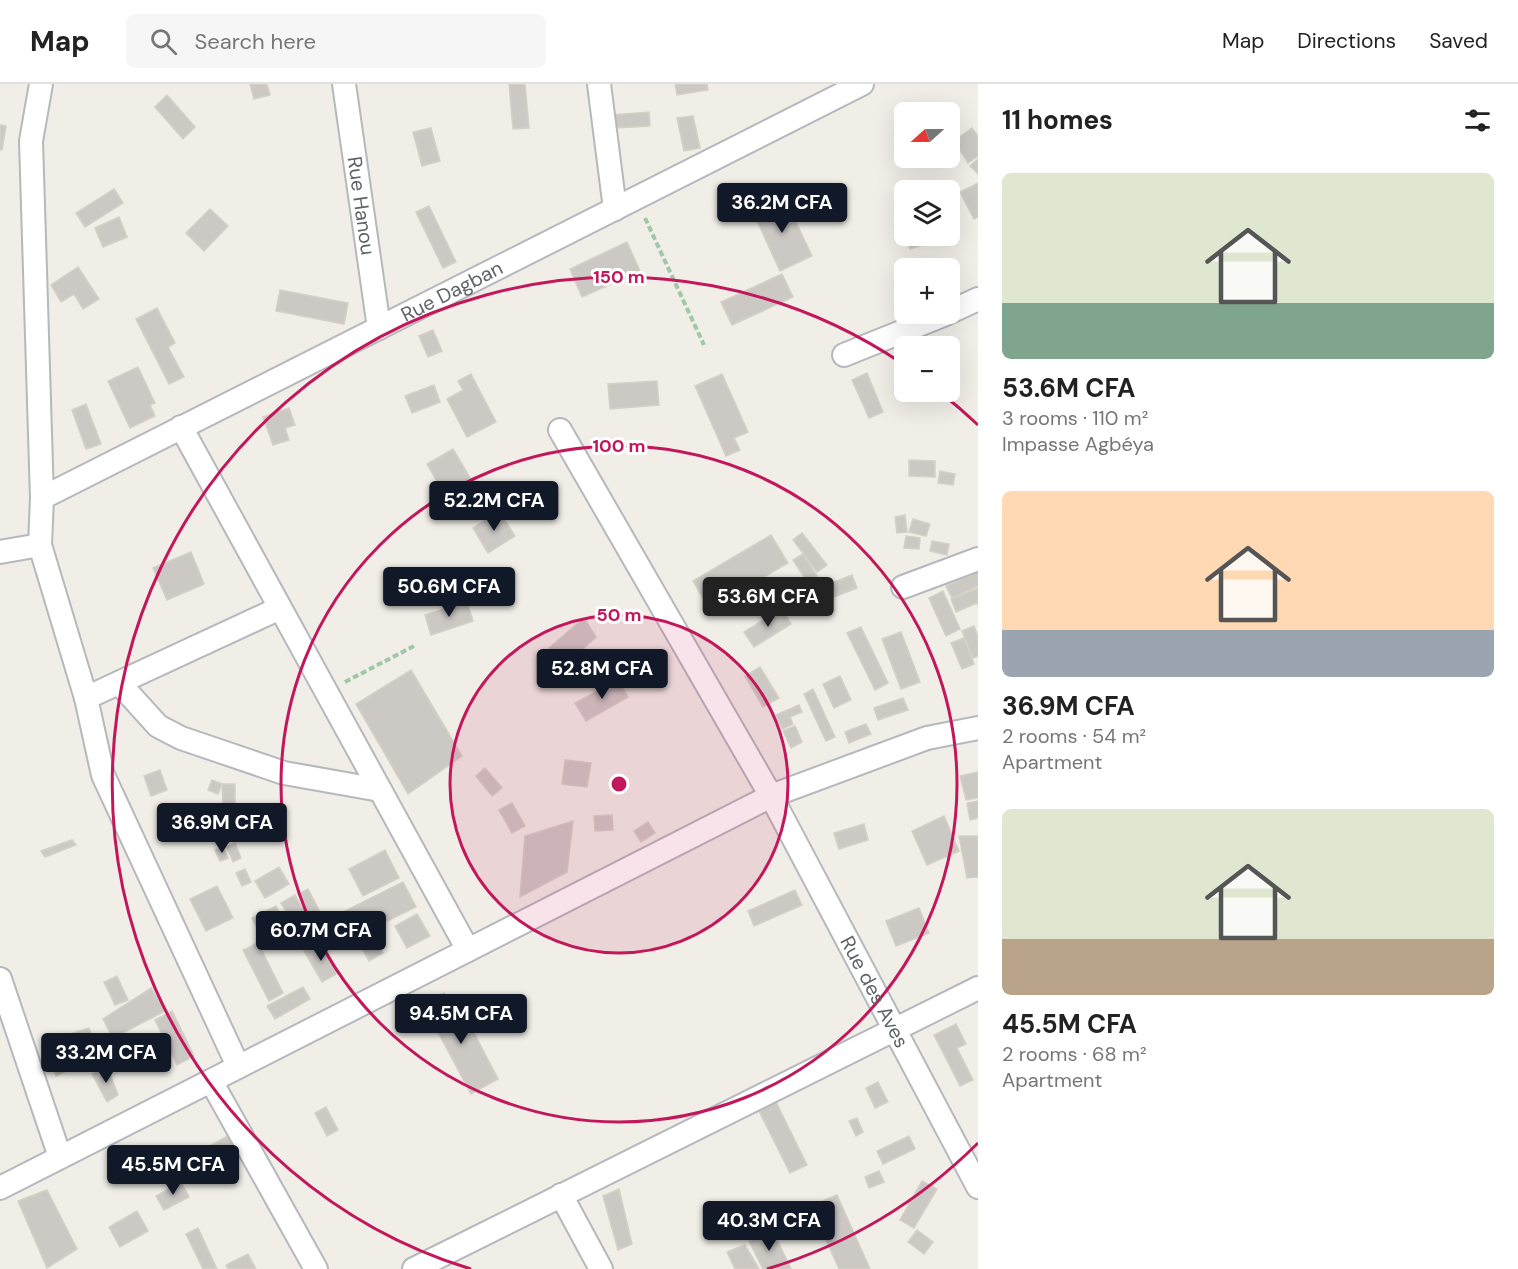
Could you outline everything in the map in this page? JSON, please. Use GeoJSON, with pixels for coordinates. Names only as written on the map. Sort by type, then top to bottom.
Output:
{"type":"FeatureCollection","features":[{"type":"Feature","properties":{"kind":"street"},"geometry":{"type":"LineString","coordinates":[[41,84],[31,141],[42,498],[40,545],[86,698],[103,775],[238,1066]]}},
{"type":"Feature","properties":{"kind":"street","name":"Rue Hanou"},"geometry":{"type":"LineString","coordinates":[[344,84],[379,328]]}},
{"type":"Feature","properties":{"kind":"street"},"geometry":{"type":"LineString","coordinates":[[599,84],[625,204]]}},
{"type":"Feature","properties":{"kind":"street","name":"Rue Dagban"},"geometry":{"type":"LineString","coordinates":[[42,498],[862,84]]}},
{"type":"Feature","properties":{"kind":"street"},"geometry":{"type":"LineString","coordinates":[[960,307],[978,299]]}},
{"type":"Feature","properties":{"kind":"street"},"geometry":{"type":"LineString","coordinates":[[844,355],[921,324]]}},
{"type":"Feature","properties":{"kind":"street"},"geometry":{"type":"LineString","coordinates":[[181,427],[468,950]]}},
{"type":"Feature","properties":{"kind":"street","name":"Rue des Aves"},"geometry":{"type":"LineString","coordinates":[[560,430],[771,796],[978,1188]]}},
{"type":"Feature","properties":{"kind":"street"},"geometry":{"type":"LineString","coordinates":[[0,552],[40,545]]}},
{"type":"Feature","properties":{"kind":"street"},"geometry":{"type":"LineString","coordinates":[[903,587],[978,559]]}},
{"type":"Feature","properties":{"kind":"street"},"geometry":{"type":"LineString","coordinates":[[86,698],[280,608]]}},
{"type":"Feature","properties":{"kind":"street"},"geometry":{"type":"LineString","coordinates":[[119,683],[158,726],[181,738],[284,772],[380,790]]}},
{"type":"Feature","properties":{"kind":"street"},"geometry":{"type":"LineString","coordinates":[[0,1188],[771,796],[927,738],[978,728]]}},
{"type":"Feature","properties":{"kind":"street"},"geometry":{"type":"LineString","coordinates":[[0,979],[60,1157]]}},
{"type":"Feature","properties":{"kind":"street"},"geometry":{"type":"LineString","coordinates":[[414,1269],[895,1027],[978,988]]}},
{"type":"Feature","properties":{"kind":"street"},"geometry":{"type":"LineString","coordinates":[[211,1081],[316,1269]]}},
{"type":"Feature","properties":{"kind":"street"},"geometry":{"type":"LineString","coordinates":[[561,1195],[602,1269]]}},
{"type":"Feature","properties":{"kind":"path"},"geometry":{"type":"LineString","coordinates":[[625,204],[704,345]]}},
{"type":"Feature","properties":{"kind":"path"},"geometry":{"type":"LineString","coordinates":[[326,692],[414,646]]}},
{"type":"Feature","properties":{"kind":"building"},"geometry":{"type":"Polygon","coordinates":[[[250,84],[267,84],[270,95],[254,99],[250,84]]]}},
{"type":"Feature","properties":{"kind":"building"},"geometry":{"type":"Polygon","coordinates":[[[509,84],[525,84],[529,128],[513,129],[509,84]]]}},
{"type":"Feature","properties":{"kind":"building"},"geometry":{"type":"Polygon","coordinates":[[[675,84],[707,84],[708,90],[677,95],[675,84]]]}},
{"type":"Feature","properties":{"kind":"building"},"geometry":{"type":"Polygon","coordinates":[[[167,95],[195,127],[183,139],[155,107],[167,95]]]}},
{"type":"Feature","properties":{"kind":"building"},"geometry":{"type":"Polygon","coordinates":[[[649,112],[650,126],[614,128],[613,115],[649,112]]]}},
{"type":"Feature","properties":{"kind":"building"},"geometry":{"type":"Polygon","coordinates":[[[693,116],[700,148],[684,151],[677,118],[693,116]]]}},
{"type":"Feature","properties":{"kind":"building"},"geometry":{"type":"Polygon","coordinates":[[[0,125],[6,126],[2,150],[0,150],[0,125]]]}},
{"type":"Feature","properties":{"kind":"building"},"geometry":{"type":"Polygon","coordinates":[[[431,128],[440,161],[422,166],[413,132],[431,128]]]}},
{"type":"Feature","properties":{"kind":"building"},"geometry":{"type":"Polygon","coordinates":[[[972,128],[978,136],[978,156],[968,163],[960,150],[960,137],[972,128]]]}},
{"type":"Feature","properties":{"kind":"building"},"geometry":{"type":"Polygon","coordinates":[[[978,159],[978,174],[970,166],[978,159]]]}},
{"type":"Feature","properties":{"kind":"building"},"geometry":{"type":"Polygon","coordinates":[[[978,183],[978,217],[974,219],[960,192],[978,183]]]}},
{"type":"Feature","properties":{"kind":"building"},"geometry":{"type":"Polygon","coordinates":[[[114,189],[123,203],[85,227],[76,213],[114,189]]]}},
{"type":"Feature","properties":{"kind":"building"},"geometry":{"type":"Polygon","coordinates":[[[784,197],[812,256],[780,271],[753,212],[784,197]]]}},
{"type":"Feature","properties":{"kind":"building"},"geometry":{"type":"Polygon","coordinates":[[[429,206],[456,262],[443,268],[416,212],[429,206]]]}},
{"type":"Feature","properties":{"kind":"building"},"geometry":{"type":"Polygon","coordinates":[[[210,209],[228,226],[204,251],[186,233],[210,209]]]}},
{"type":"Feature","properties":{"kind":"building"},"geometry":{"type":"Polygon","coordinates":[[[119,217],[127,237],[103,247],[95,228],[119,217]]]}},
{"type":"Feature","properties":{"kind":"building"},"geometry":{"type":"Polygon","coordinates":[[[627,242],[640,271],[582,297],[570,269],[627,242]]]}},
{"type":"Feature","properties":{"kind":"building"},"geometry":{"type":"Polygon","coordinates":[[[78,267],[99,299],[83,309],[74,294],[61,302],[51,285],[78,267]]]}},
{"type":"Feature","properties":{"kind":"building"},"geometry":{"type":"Polygon","coordinates":[[[782,274],[793,297],[732,325],[721,302],[782,274]]]}},
{"type":"Feature","properties":{"kind":"building"},"geometry":{"type":"Polygon","coordinates":[[[280,290],[348,303],[344,324],[276,311],[280,290]]]}},
{"type":"Feature","properties":{"kind":"building"},"geometry":{"type":"Polygon","coordinates":[[[157,308],[175,343],[168,347],[184,377],[169,384],[136,319],[157,308]]]}},
{"type":"Feature","properties":{"kind":"building"},"geometry":{"type":"Polygon","coordinates":[[[433,330],[442,351],[428,357],[419,336],[433,330]]]}},
{"type":"Feature","properties":{"kind":"building"},"geometry":{"type":"Polygon","coordinates":[[[138,367],[155,403],[150,405],[155,416],[130,428],[108,381],[138,367]]]}},
{"type":"Feature","properties":{"kind":"building"},"geometry":{"type":"Polygon","coordinates":[[[867,373],[883,412],[869,418],[852,380],[867,373]]]}},
{"type":"Feature","properties":{"kind":"building"},"geometry":{"type":"Polygon","coordinates":[[[471,374],[496,422],[467,437],[447,399],[463,390],[458,381],[471,374]]]}},
{"type":"Feature","properties":{"kind":"building"},"geometry":{"type":"Polygon","coordinates":[[[722,374],[748,432],[734,438],[740,450],[726,456],[695,386],[722,374]]]}},
{"type":"Feature","properties":{"kind":"building"},"geometry":{"type":"Polygon","coordinates":[[[657,381],[659,405],[610,409],[608,384],[657,381]]]}},
{"type":"Feature","properties":{"kind":"building"},"geometry":{"type":"Polygon","coordinates":[[[434,385],[440,402],[412,413],[405,396],[434,385]]]}},
{"type":"Feature","properties":{"kind":"building"},"geometry":{"type":"Polygon","coordinates":[[[86,404],[101,444],[86,449],[72,410],[86,404]]]}},
{"type":"Feature","properties":{"kind":"building"},"geometry":{"type":"Polygon","coordinates":[[[289,408],[295,425],[285,428],[289,440],[273,445],[263,417],[289,408]]]}},
{"type":"Feature","properties":{"kind":"building"},"geometry":{"type":"Polygon","coordinates":[[[453,449],[479,493],[452,508],[427,464],[453,449]]]}},
{"type":"Feature","properties":{"kind":"building"},"geometry":{"type":"Polygon","coordinates":[[[909,460],[935,461],[935,477],[909,476],[909,460]]]}},
{"type":"Feature","properties":{"kind":"building"},"geometry":{"type":"Polygon","coordinates":[[[940,471],[955,474],[953,485],[938,483],[940,471]]]}},
{"type":"Feature","properties":{"kind":"building"},"geometry":{"type":"Polygon","coordinates":[[[499,511],[515,536],[488,553],[473,528],[499,511]]]}},
{"type":"Feature","properties":{"kind":"building"},"geometry":{"type":"Polygon","coordinates":[[[905,515],[907,532],[897,533],[895,517],[905,515]]]}},
{"type":"Feature","properties":{"kind":"building"},"geometry":{"type":"Polygon","coordinates":[[[913,519],[930,524],[926,536],[909,532],[913,519]]]}},
{"type":"Feature","properties":{"kind":"building"},"geometry":{"type":"Polygon","coordinates":[[[802,533],[827,565],[817,572],[793,540],[802,533]]]}},
{"type":"Feature","properties":{"kind":"building"},"geometry":{"type":"Polygon","coordinates":[[[771,535],[788,563],[709,609],[693,581],[771,535]]]}},
{"type":"Feature","properties":{"kind":"building"},"geometry":{"type":"Polygon","coordinates":[[[906,536],[920,538],[919,549],[904,548],[906,536]]]}},
{"type":"Feature","properties":{"kind":"building"},"geometry":{"type":"Polygon","coordinates":[[[932,541],[949,544],[947,555],[930,551],[932,541]]]}},
{"type":"Feature","properties":{"kind":"building"},"geometry":{"type":"Polygon","coordinates":[[[191,552],[204,584],[167,600],[153,568],[191,552]]]}},
{"type":"Feature","properties":{"kind":"building"},"geometry":{"type":"Polygon","coordinates":[[[803,554],[817,576],[807,582],[793,560],[803,554]]]}},
{"type":"Feature","properties":{"kind":"building"},"geometry":{"type":"Polygon","coordinates":[[[978,572],[978,586],[952,598],[946,586],[978,572]]]}},
{"type":"Feature","properties":{"kind":"building"},"geometry":{"type":"Polygon","coordinates":[[[852,575],[857,588],[834,597],[829,584],[852,575]]]}},
{"type":"Feature","properties":{"kind":"building"},"geometry":{"type":"Polygon","coordinates":[[[978,588],[978,605],[977,603],[956,612],[951,599],[978,588]]]}},
{"type":"Feature","properties":{"kind":"building"},"geometry":{"type":"Polygon","coordinates":[[[943,591],[960,629],[946,636],[929,598],[943,591]]]}},
{"type":"Feature","properties":{"kind":"building"},"geometry":{"type":"Polygon","coordinates":[[[467,602],[473,621],[431,635],[425,615],[467,602]]]}},
{"type":"Feature","properties":{"kind":"building"},"geometry":{"type":"Polygon","coordinates":[[[782,608],[791,624],[754,647],[744,632],[782,608]]]}},
{"type":"Feature","properties":{"kind":"building"},"geometry":{"type":"Polygon","coordinates":[[[584,618],[596,637],[563,667],[549,648],[584,618]]]}},
{"type":"Feature","properties":{"kind":"building"},"geometry":{"type":"Polygon","coordinates":[[[974,626],[978,637],[978,656],[973,658],[962,631],[974,626]]]}},
{"type":"Feature","properties":{"kind":"building"},"geometry":{"type":"Polygon","coordinates":[[[861,627],[888,683],[875,690],[847,633],[861,627]]]}},
{"type":"Feature","properties":{"kind":"building"},"geometry":{"type":"Polygon","coordinates":[[[901,632],[920,682],[901,689],[882,639],[901,632]]]}},
{"type":"Feature","properties":{"kind":"building"},"geometry":{"type":"Polygon","coordinates":[[[964,638],[974,664],[962,669],[951,643],[964,638]]]}},
{"type":"Feature","properties":{"kind":"building"},"geometry":{"type":"Polygon","coordinates":[[[760,667],[779,698],[763,707],[745,676],[760,667]]]}},
{"type":"Feature","properties":{"kind":"building"},"geometry":{"type":"Polygon","coordinates":[[[411,670],[462,756],[408,794],[356,704],[411,670]]]}},
{"type":"Feature","properties":{"kind":"building"},"geometry":{"type":"Polygon","coordinates":[[[840,676],[851,700],[834,708],[823,684],[840,676]]]}},
{"type":"Feature","properties":{"kind":"building"},"geometry":{"type":"Polygon","coordinates":[[[618,680],[628,697],[586,721],[575,703],[618,680]]]}},
{"type":"Feature","properties":{"kind":"building"},"geometry":{"type":"Polygon","coordinates":[[[813,689],[835,737],[826,741],[804,694],[813,689]]]}},
{"type":"Feature","properties":{"kind":"building"},"geometry":{"type":"Polygon","coordinates":[[[903,698],[908,710],[878,720],[874,708],[903,698]]]}},
{"type":"Feature","properties":{"kind":"building"},"geometry":{"type":"Polygon","coordinates":[[[799,705],[802,712],[790,717],[793,724],[782,729],[776,715],[799,705]]]}},
{"type":"Feature","properties":{"kind":"building"},"geometry":{"type":"Polygon","coordinates":[[[866,724],[871,734],[849,743],[845,732],[866,724]]]}},
{"type":"Feature","properties":{"kind":"building"},"geometry":{"type":"Polygon","coordinates":[[[795,726],[802,742],[791,748],[783,731],[795,726]]]}},
{"type":"Feature","properties":{"kind":"building"},"geometry":{"type":"Polygon","coordinates":[[[565,760],[591,763],[587,787],[562,784],[565,760]]]}},
{"type":"Feature","properties":{"kind":"building"},"geometry":{"type":"Polygon","coordinates":[[[485,768],[502,788],[492,796],[476,776],[485,768]]]}},
{"type":"Feature","properties":{"kind":"building"},"geometry":{"type":"Polygon","coordinates":[[[160,770],[167,790],[151,796],[144,776],[160,770]]]}},
{"type":"Feature","properties":{"kind":"building"},"geometry":{"type":"Polygon","coordinates":[[[978,772],[978,798],[966,800],[960,776],[978,772]]]}},
{"type":"Feature","properties":{"kind":"building"},"geometry":{"type":"Polygon","coordinates":[[[212,780],[222,784],[218,794],[208,790],[212,780]]]}},
{"type":"Feature","properties":{"kind":"building"},"geometry":{"type":"Polygon","coordinates":[[[222,784],[235,784],[235,804],[223,804],[222,784]]]}},
{"type":"Feature","properties":{"kind":"building"},"geometry":{"type":"Polygon","coordinates":[[[978,801],[978,818],[970,820],[967,803],[978,801]]]}},
{"type":"Feature","properties":{"kind":"building"},"geometry":{"type":"Polygon","coordinates":[[[512,803],[525,826],[512,833],[499,810],[512,803]]]}},
{"type":"Feature","properties":{"kind":"building"},"geometry":{"type":"Polygon","coordinates":[[[612,815],[613,830],[595,831],[594,816],[612,815]]]}},
{"type":"Feature","properties":{"kind":"building"},"geometry":{"type":"Polygon","coordinates":[[[944,816],[959,851],[927,865],[912,831],[944,816]]]}},
{"type":"Feature","properties":{"kind":"building"},"geometry":{"type":"Polygon","coordinates":[[[573,821],[567,872],[520,897],[525,836],[573,821]]]}},
{"type":"Feature","properties":{"kind":"building"},"geometry":{"type":"Polygon","coordinates":[[[648,822],[655,833],[641,842],[634,831],[648,822]]]}},
{"type":"Feature","properties":{"kind":"building"},"geometry":{"type":"Polygon","coordinates":[[[864,824],[868,840],[839,849],[834,833],[864,824]]]}},
{"type":"Feature","properties":{"kind":"building"},"geometry":{"type":"Polygon","coordinates":[[[959,836],[978,836],[978,877],[967,878],[959,836]]]}},
{"type":"Feature","properties":{"kind":"building"},"geometry":{"type":"Polygon","coordinates":[[[72,840],[76,845],[45,857],[41,851],[72,840]]]}},
{"type":"Feature","properties":{"kind":"building"},"geometry":{"type":"Polygon","coordinates":[[[235,843],[241,858],[233,862],[227,847],[235,843]]]}},
{"type":"Feature","properties":{"kind":"building"},"geometry":{"type":"Polygon","coordinates":[[[223,846],[228,858],[220,861],[215,850],[223,846]]]}},
{"type":"Feature","properties":{"kind":"building"},"geometry":{"type":"Polygon","coordinates":[[[385,850],[399,878],[363,896],[349,869],[385,850]]]}},
{"type":"Feature","properties":{"kind":"building"},"geometry":{"type":"Polygon","coordinates":[[[279,867],[289,884],[265,898],[255,881],[279,867]]]}},
{"type":"Feature","properties":{"kind":"building"},"geometry":{"type":"Polygon","coordinates":[[[245,869],[251,882],[242,886],[236,873],[245,869]]]}},
{"type":"Feature","properties":{"kind":"building"},"geometry":{"type":"Polygon","coordinates":[[[403,882],[416,907],[355,937],[343,912],[403,882]]]}},
{"type":"Feature","properties":{"kind":"building"},"geometry":{"type":"Polygon","coordinates":[[[217,886],[233,918],[206,931],[190,899],[217,886]]]}},
{"type":"Feature","properties":{"kind":"building"},"geometry":{"type":"Polygon","coordinates":[[[308,889],[333,937],[323,943],[298,894],[308,889]]]}},
{"type":"Feature","properties":{"kind":"building"},"geometry":{"type":"Polygon","coordinates":[[[795,890],[802,905],[754,926],[748,911],[795,890]]]}},
{"type":"Feature","properties":{"kind":"building"},"geometry":{"type":"Polygon","coordinates":[[[295,895],[305,914],[292,921],[281,903],[295,895]]]}},
{"type":"Feature","properties":{"kind":"building"},"geometry":{"type":"Polygon","coordinates":[[[276,906],[288,931],[265,943],[252,918],[276,906]]]}},
{"type":"Feature","properties":{"kind":"building"},"geometry":{"type":"Polygon","coordinates":[[[919,908],[929,933],[896,946],[886,921],[919,908]]]}},
{"type":"Feature","properties":{"kind":"building"},"geometry":{"type":"Polygon","coordinates":[[[417,914],[430,936],[407,948],[395,926],[417,914]]]}},
{"type":"Feature","properties":{"kind":"building"},"geometry":{"type":"Polygon","coordinates":[[[371,933],[383,953],[369,961],[358,941],[371,933]]]}},
{"type":"Feature","properties":{"kind":"building"},"geometry":{"type":"Polygon","coordinates":[[[321,942],[338,973],[322,982],[304,951],[321,942]]]}},
{"type":"Feature","properties":{"kind":"building"},"geometry":{"type":"Polygon","coordinates":[[[258,943],[283,993],[269,1001],[243,950],[258,943]]]}},
{"type":"Feature","properties":{"kind":"building"},"geometry":{"type":"Polygon","coordinates":[[[117,976],[128,1000],[115,1005],[104,982],[117,976]]]}},
{"type":"Feature","properties":{"kind":"building"},"geometry":{"type":"Polygon","coordinates":[[[303,987],[310,999],[275,1019],[267,1006],[303,987]]]}},
{"type":"Feature","properties":{"kind":"building"},"geometry":{"type":"Polygon","coordinates":[[[151,988],[165,1011],[113,1038],[103,1019],[151,988]]]}},
{"type":"Feature","properties":{"kind":"building"},"geometry":{"type":"Polygon","coordinates":[[[444,993],[465,1032],[472,1029],[498,1079],[471,1094],[423,1004],[444,993]]]}},
{"type":"Feature","properties":{"kind":"building"},"geometry":{"type":"Polygon","coordinates":[[[172,1011],[194,1056],[177,1065],[155,1020],[172,1011]]]}},
{"type":"Feature","properties":{"kind":"building"},"geometry":{"type":"Polygon","coordinates":[[[956,1024],[966,1044],[957,1048],[973,1080],[960,1086],[934,1035],[956,1024]]]}},
{"type":"Feature","properties":{"kind":"building"},"geometry":{"type":"Polygon","coordinates":[[[89,1028],[98,1055],[56,1076],[45,1042],[89,1028]]]}},
{"type":"Feature","properties":{"kind":"building"},"geometry":{"type":"Polygon","coordinates":[[[107,1066],[118,1095],[107,1102],[92,1074],[107,1066]]]}},
{"type":"Feature","properties":{"kind":"building"},"geometry":{"type":"Polygon","coordinates":[[[878,1082],[888,1102],[875,1108],[866,1088],[878,1082]]]}},
{"type":"Feature","properties":{"kind":"building"},"geometry":{"type":"Polygon","coordinates":[[[776,1102],[807,1165],[790,1173],[759,1111],[776,1102]]]}},
{"type":"Feature","properties":{"kind":"building"},"geometry":{"type":"Polygon","coordinates":[[[326,1107],[338,1130],[327,1136],[315,1113],[326,1107]]]}},
{"type":"Feature","properties":{"kind":"building"},"geometry":{"type":"Polygon","coordinates":[[[857,1118],[863,1132],[856,1136],[849,1121],[857,1118]]]}},
{"type":"Feature","properties":{"kind":"building"},"geometry":{"type":"Polygon","coordinates":[[[235,1132],[242,1144],[203,1165],[197,1153],[235,1132]]]}},
{"type":"Feature","properties":{"kind":"building"},"geometry":{"type":"Polygon","coordinates":[[[909,1136],[915,1149],[883,1164],[877,1151],[909,1136]]]}},
{"type":"Feature","properties":{"kind":"building"},"geometry":{"type":"Polygon","coordinates":[[[121,1156],[158,1161],[157,1182],[119,1170],[121,1156]]]}},
{"type":"Feature","properties":{"kind":"building"},"geometry":{"type":"Polygon","coordinates":[[[879,1171],[884,1182],[869,1188],[865,1177],[879,1171]]]}},
{"type":"Feature","properties":{"kind":"building"},"geometry":{"type":"Polygon","coordinates":[[[922,1181],[937,1189],[914,1228],[900,1220],[922,1181]]]}},
{"type":"Feature","properties":{"kind":"building"},"geometry":{"type":"Polygon","coordinates":[[[181,1182],[189,1197],[164,1210],[156,1196],[181,1182]]]}},
{"type":"Feature","properties":{"kind":"building"},"geometry":{"type":"Polygon","coordinates":[[[619,1189],[632,1244],[618,1250],[603,1196],[619,1189]]]}},
{"type":"Feature","properties":{"kind":"building"},"geometry":{"type":"Polygon","coordinates":[[[47,1190],[77,1249],[47,1268],[18,1201],[47,1190]]]}},
{"type":"Feature","properties":{"kind":"building"},"geometry":{"type":"Polygon","coordinates":[[[837,1195],[870,1269],[839,1269],[811,1206],[837,1195]]]}},
{"type":"Feature","properties":{"kind":"building"},"geometry":{"type":"Polygon","coordinates":[[[137,1211],[148,1231],[120,1247],[109,1227],[137,1211]]]}},
{"type":"Feature","properties":{"kind":"building"},"geometry":{"type":"Polygon","coordinates":[[[198,1228],[217,1269],[203,1269],[186,1234],[198,1228]]]}},
{"type":"Feature","properties":{"kind":"building"},"geometry":{"type":"Polygon","coordinates":[[[772,1229],[791,1269],[763,1269],[749,1241],[772,1229]]]}},
{"type":"Feature","properties":{"kind":"building"},"geometry":{"type":"Polygon","coordinates":[[[917,1230],[933,1242],[924,1254],[908,1242],[917,1230]]]}},
{"type":"Feature","properties":{"kind":"building"},"geometry":{"type":"Polygon","coordinates":[[[745,1245],[759,1269],[735,1269],[727,1252],[745,1245]]]}},
{"type":"Feature","properties":{"kind":"building"},"geometry":{"type":"Polygon","coordinates":[[[248,1254],[256,1269],[228,1269],[226,1265],[248,1254]]]}}]}
